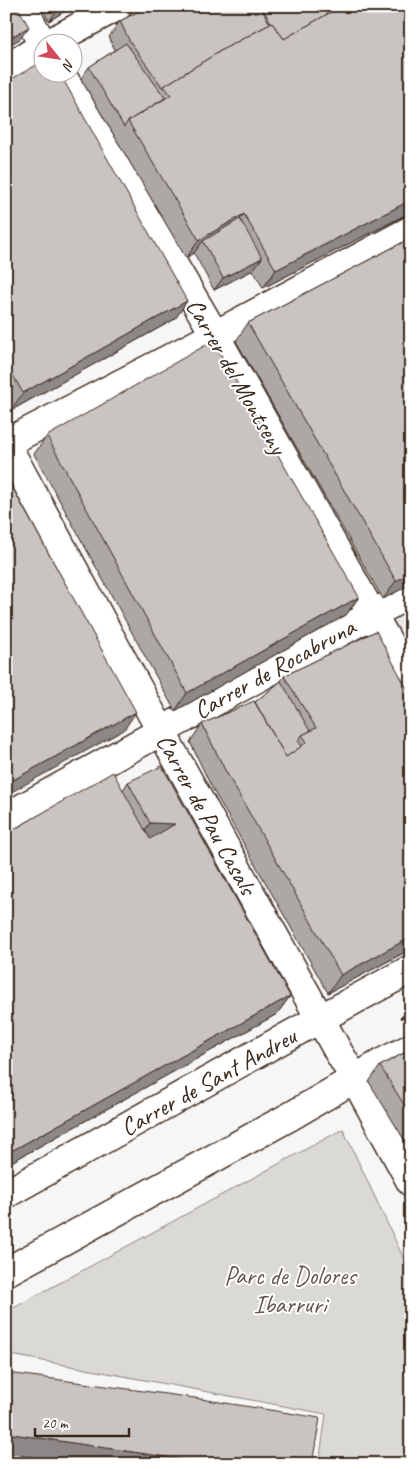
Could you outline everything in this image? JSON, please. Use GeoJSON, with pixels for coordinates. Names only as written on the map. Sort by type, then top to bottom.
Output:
{"type":"FeatureCollection","features":[{"type":"Feature","properties":{"kind":"street"},"geometry":{"type":"LineString","coordinates":[[22,6],[36,32]]}},
{"type":"Feature","properties":{"kind":"street"},"geometry":{"type":"LineString","coordinates":[[70,32],[118,6]]}},
{"type":"Feature","properties":{"kind":"street"},"geometry":{"type":"LineString","coordinates":[[6,68],[32,53]]}},
{"type":"Feature","properties":{"kind":"street","name":"Carrer del Montseny"},"geometry":{"type":"LineString","coordinates":[[66,82],[216,335],[411,681]]}},
{"type":"Feature","properties":{"kind":"street"},"geometry":{"type":"LineString","coordinates":[[6,444],[216,335],[411,230]]}},
{"type":"Feature","properties":{"kind":"street","name":"Carrer de Pau Casals"},"geometry":{"type":"LineString","coordinates":[[6,444],[161,731],[411,1182]]}},
{"type":"Feature","properties":{"kind":"street","name":"Carrer de Rocabruna"},"geometry":{"type":"LineString","coordinates":[[6,816],[411,593]]}},
{"type":"Feature","properties":{"kind":"street","name":"Carrer de Sant Andreu"},"geometry":{"type":"LineString","coordinates":[[6,1194],[411,969]]}},
{"type":"Feature","properties":{"kind":"street"},"geometry":{"type":"LineString","coordinates":[[6,1272],[292,1116],[411,1048]]}},
{"type":"Feature","properties":{"kind":"shaded area"},"geometry":{"type":"Polygon","coordinates":[[[411,603],[411,663],[383,617],[411,603]]]}},
{"type":"Feature","properties":{"kind":"green space","name":"Parc de Dolores Ibarruri"},"geometry":{"type":"Polygon","coordinates":[[[343,1129],[411,1274],[411,1464],[319,1464],[326,1414],[6,1354],[6,1312],[343,1129]]]}},
{"type":"Feature","properties":{"kind":"building"},"geometry":{"type":"Polygon","coordinates":[[[6,6],[17,6],[29,27],[6,40],[6,6]]]}},
{"type":"Feature","properties":{"kind":"building"},"geometry":{"type":"Polygon","coordinates":[[[149,6],[260,6],[270,24],[222,50],[163,88],[129,40],[120,21],[149,6]]]}},
{"type":"Feature","properties":{"kind":"building"},"geometry":{"type":"Polygon","coordinates":[[[261,6],[340,6],[284,39],[271,23],[261,6]]]}},
{"type":"Feature","properties":{"kind":"building"},"geometry":{"type":"Polygon","coordinates":[[[340,6],[411,6],[411,200],[276,270],[244,214],[199,240],[128,121],[171,95],[164,86],[222,50],[272,23],[284,39],[340,6]]]}},
{"type":"Feature","properties":{"kind":"building"},"geometry":{"type":"Polygon","coordinates":[[[126,43],[165,98],[128,121],[124,127],[89,67],[126,43]]]}},
{"type":"Feature","properties":{"kind":"building"},"geometry":{"type":"Polygon","coordinates":[[[32,68],[32,82],[65,82],[187,301],[23,393],[6,363],[6,82],[32,68]]]}},
{"type":"Feature","properties":{"kind":"building"},"geometry":{"type":"Polygon","coordinates":[[[240,219],[262,258],[223,278],[203,241],[240,219]]]}},
{"type":"Feature","properties":{"kind":"building"},"geometry":{"type":"Polygon","coordinates":[[[411,238],[411,573],[396,581],[248,323],[411,238]]]}},
{"type":"Feature","properties":{"kind":"building"},"geometry":{"type":"Polygon","coordinates":[[[213,341],[359,597],[187,693],[47,436],[213,341]]]}},
{"type":"Feature","properties":{"kind":"building"},"geometry":{"type":"Polygon","coordinates":[[[6,476],[136,712],[6,784],[6,476]]]}},
{"type":"Feature","properties":{"kind":"building"},"geometry":{"type":"Polygon","coordinates":[[[376,631],[411,696],[411,937],[341,975],[225,770],[202,724],[254,701],[286,757],[307,742],[302,735],[316,728],[284,676],[376,631]]]}},
{"type":"Feature","properties":{"kind":"building"},"geometry":{"type":"Polygon","coordinates":[[[281,681],[310,731],[302,735],[298,741],[302,746],[286,757],[255,702],[281,681]]]}},
{"type":"Feature","properties":{"kind":"building"},"geometry":{"type":"Polygon","coordinates":[[[162,766],[290,996],[6,1154],[6,834],[113,772],[150,839],[175,824],[150,823],[128,782],[162,766]]]}},
{"type":"Feature","properties":{"kind":"building"},"geometry":{"type":"Polygon","coordinates":[[[411,1049],[411,1116],[380,1066],[411,1049]]]}},
{"type":"Feature","properties":{"kind":"building"},"geometry":{"type":"Polygon","coordinates":[[[6,1374],[188,1397],[320,1418],[312,1464],[213,1464],[6,1433],[6,1374]]]}}]}
